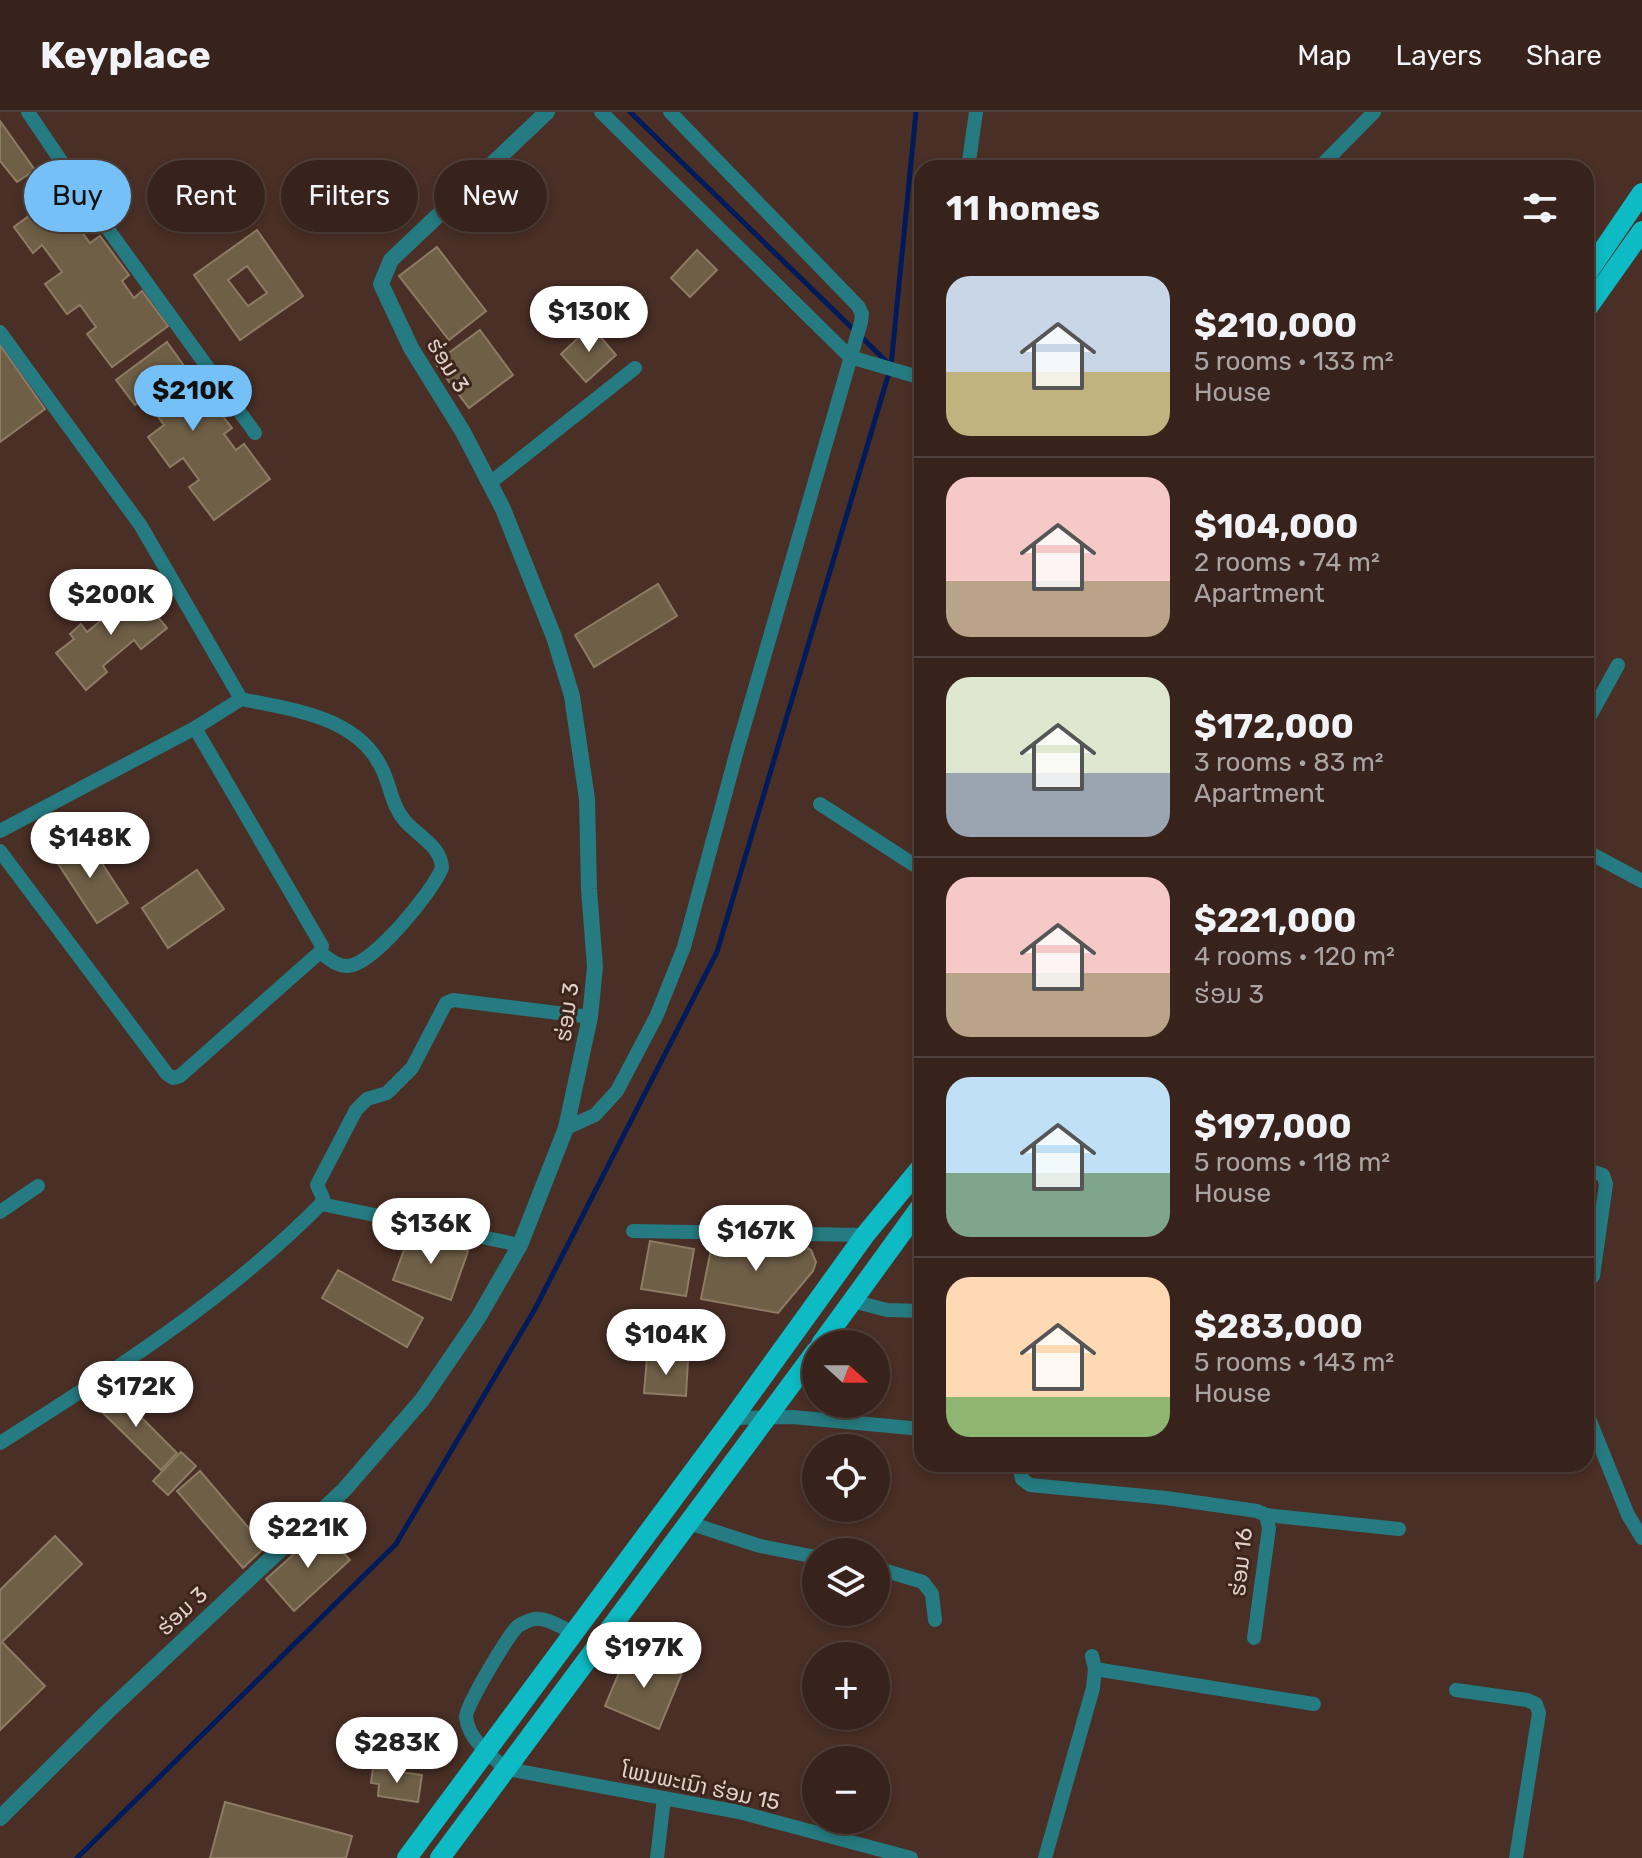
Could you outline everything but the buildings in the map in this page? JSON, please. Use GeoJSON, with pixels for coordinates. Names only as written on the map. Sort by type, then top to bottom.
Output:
{"type":"FeatureCollection","features":[{"type":"Feature","properties":{"kind":"main road"},"geometry":{"type":"LineString","coordinates":[[1594,263],[1642,193]]}},
{"type":"Feature","properties":{"kind":"main road"},"geometry":{"type":"LineString","coordinates":[[1594,299],[1642,231]]}},
{"type":"Feature","properties":{"kind":"main road"},"geometry":{"type":"LineString","coordinates":[[407,1858],[865,1235],[914,1176]]}},
{"type":"Feature","properties":{"kind":"main road"},"geometry":{"type":"LineString","coordinates":[[831,1330],[912,1232]]}},
{"type":"Feature","properties":{"kind":"main road"},"geometry":{"type":"LineString","coordinates":[[440,1858],[802,1370]]}},
{"type":"Feature","properties":{"kind":"street"},"geometry":{"type":"LineString","coordinates":[[28,112],[255,433]]}},
{"type":"Feature","properties":{"kind":"street","name":"ຮ່ອມ 3"},"geometry":{"type":"LineString","coordinates":[[0,1818],[106,1713],[344,1490],[422,1400],[478,1318],[520,1245],[566,1128],[590,1017],[595,967],[587,799],[572,696],[554,637],[503,509],[463,432],[411,348],[381,284],[391,260],[547,112]]}},
{"type":"Feature","properties":{"kind":"street"},"geometry":{"type":"LineString","coordinates":[[601,112],[855,355],[914,375]]}},
{"type":"Feature","properties":{"kind":"street"},"geometry":{"type":"LineString","coordinates":[[566,1128],[595,1115],[617,1091],[656,1017],[684,947],[738,747],[855,355],[862,314],[858,306],[670,112]]}},
{"type":"Feature","properties":{"kind":"street"},"geometry":{"type":"LineString","coordinates":[[969,160],[976,112]]}},
{"type":"Feature","properties":{"kind":"street"},"geometry":{"type":"LineString","coordinates":[[1327,160],[1374,112]]}},
{"type":"Feature","properties":{"kind":"street"},"geometry":{"type":"LineString","coordinates":[[0,332],[141,526],[241,699]]}},
{"type":"Feature","properties":{"kind":"street"},"geometry":{"type":"LineString","coordinates":[[490,483],[635,368]]}},
{"type":"Feature","properties":{"kind":"street"},"geometry":{"type":"LineString","coordinates":[[1594,708],[1618,665]]}},
{"type":"Feature","properties":{"kind":"street"},"geometry":{"type":"LineString","coordinates":[[0,831],[195,728],[241,699],[302,711],[342,726],[367,746],[383,770],[403,820],[442,860],[438,878],[429,891],[381,946],[364,960],[350,966],[337,965],[320,952]]}},
{"type":"Feature","properties":{"kind":"street"},"geometry":{"type":"LineString","coordinates":[[0,851],[167,1074],[173,1078],[180,1076],[320,952],[322,946],[195,728]]}},
{"type":"Feature","properties":{"kind":"street"},"geometry":{"type":"LineString","coordinates":[[820,804],[914,865]]}},
{"type":"Feature","properties":{"kind":"street"},"geometry":{"type":"LineString","coordinates":[[1594,855],[1642,881]]}},
{"type":"Feature","properties":{"kind":"street"},"geometry":{"type":"LineString","coordinates":[[0,1443],[89,1387],[280,1246],[321,1204],[323,1198],[317,1185],[356,1110],[367,1099],[387,1093],[412,1068],[446,1003],[453,1000],[590,1017]]}},
{"type":"Feature","properties":{"kind":"street"},"geometry":{"type":"LineString","coordinates":[[1594,1172],[1603,1175],[1606,1184],[1594,1269]]}},
{"type":"Feature","properties":{"kind":"street"},"geometry":{"type":"LineString","coordinates":[[0,1212],[38,1186]]}},
{"type":"Feature","properties":{"kind":"street"},"geometry":{"type":"LineString","coordinates":[[321,1204],[520,1245]]}},
{"type":"Feature","properties":{"kind":"street"},"geometry":{"type":"LineString","coordinates":[[633,1231],[865,1235]]}},
{"type":"Feature","properties":{"kind":"street"},"geometry":{"type":"LineString","coordinates":[[852,1301],[887,1310],[914,1311]]}},
{"type":"Feature","properties":{"kind":"street"},"geometry":{"type":"LineString","coordinates":[[733,1418],[769,1416],[914,1428]]}},
{"type":"Feature","properties":{"kind":"street"},"geometry":{"type":"LineString","coordinates":[[1594,1431],[1628,1515],[1642,1538]]}},
{"type":"Feature","properties":{"kind":"street","name":"ຮ່ອມ 16"},"geometry":{"type":"LineString","coordinates":[[1021,1472],[1022,1479],[1030,1485],[1166,1498],[1257,1511],[1266,1515],[1269,1528],[1254,1638]]}},
{"type":"Feature","properties":{"kind":"street"},"geometry":{"type":"LineString","coordinates":[[1266,1515],[1399,1529]]}},
{"type":"Feature","properties":{"kind":"street"},"geometry":{"type":"LineString","coordinates":[[689,1523],[760,1546],[802,1554]]}},
{"type":"Feature","properties":{"kind":"street"},"geometry":{"type":"LineString","coordinates":[[890,1572],[923,1582],[932,1594],[935,1620]]}},
{"type":"Feature","properties":{"kind":"street"},"geometry":{"type":"LineString","coordinates":[[486,1753],[468,1727],[465,1714],[517,1627],[532,1619],[545,1620],[574,1633]]}},
{"type":"Feature","properties":{"kind":"street"},"geometry":{"type":"LineString","coordinates":[[1045,1858],[1093,1688],[1094,1662],[1314,1704]]}},
{"type":"Feature","properties":{"kind":"street"},"geometry":{"type":"LineString","coordinates":[[1456,1690],[1536,1704],[1539,1713],[1516,1858]]}},
{"type":"Feature","properties":{"kind":"street","name":"ໂພນພະເນົາ ຮ່ອມ 15"},"geometry":{"type":"LineString","coordinates":[[486,1753],[507,1769],[739,1812],[868,1853],[911,1858]]}},
{"type":"Feature","properties":{"kind":"street"},"geometry":{"type":"LineString","coordinates":[[657,1858],[664,1798]]}},
{"type":"Feature","properties":{"kind":"waterway"},"geometry":{"type":"LineString","coordinates":[[630,112],[887,362]]}},
{"type":"Feature","properties":{"kind":"waterway"},"geometry":{"type":"LineString","coordinates":[[77,1858],[396,1544],[535,1309],[717,952],[891,366],[916,112]]}}]}
